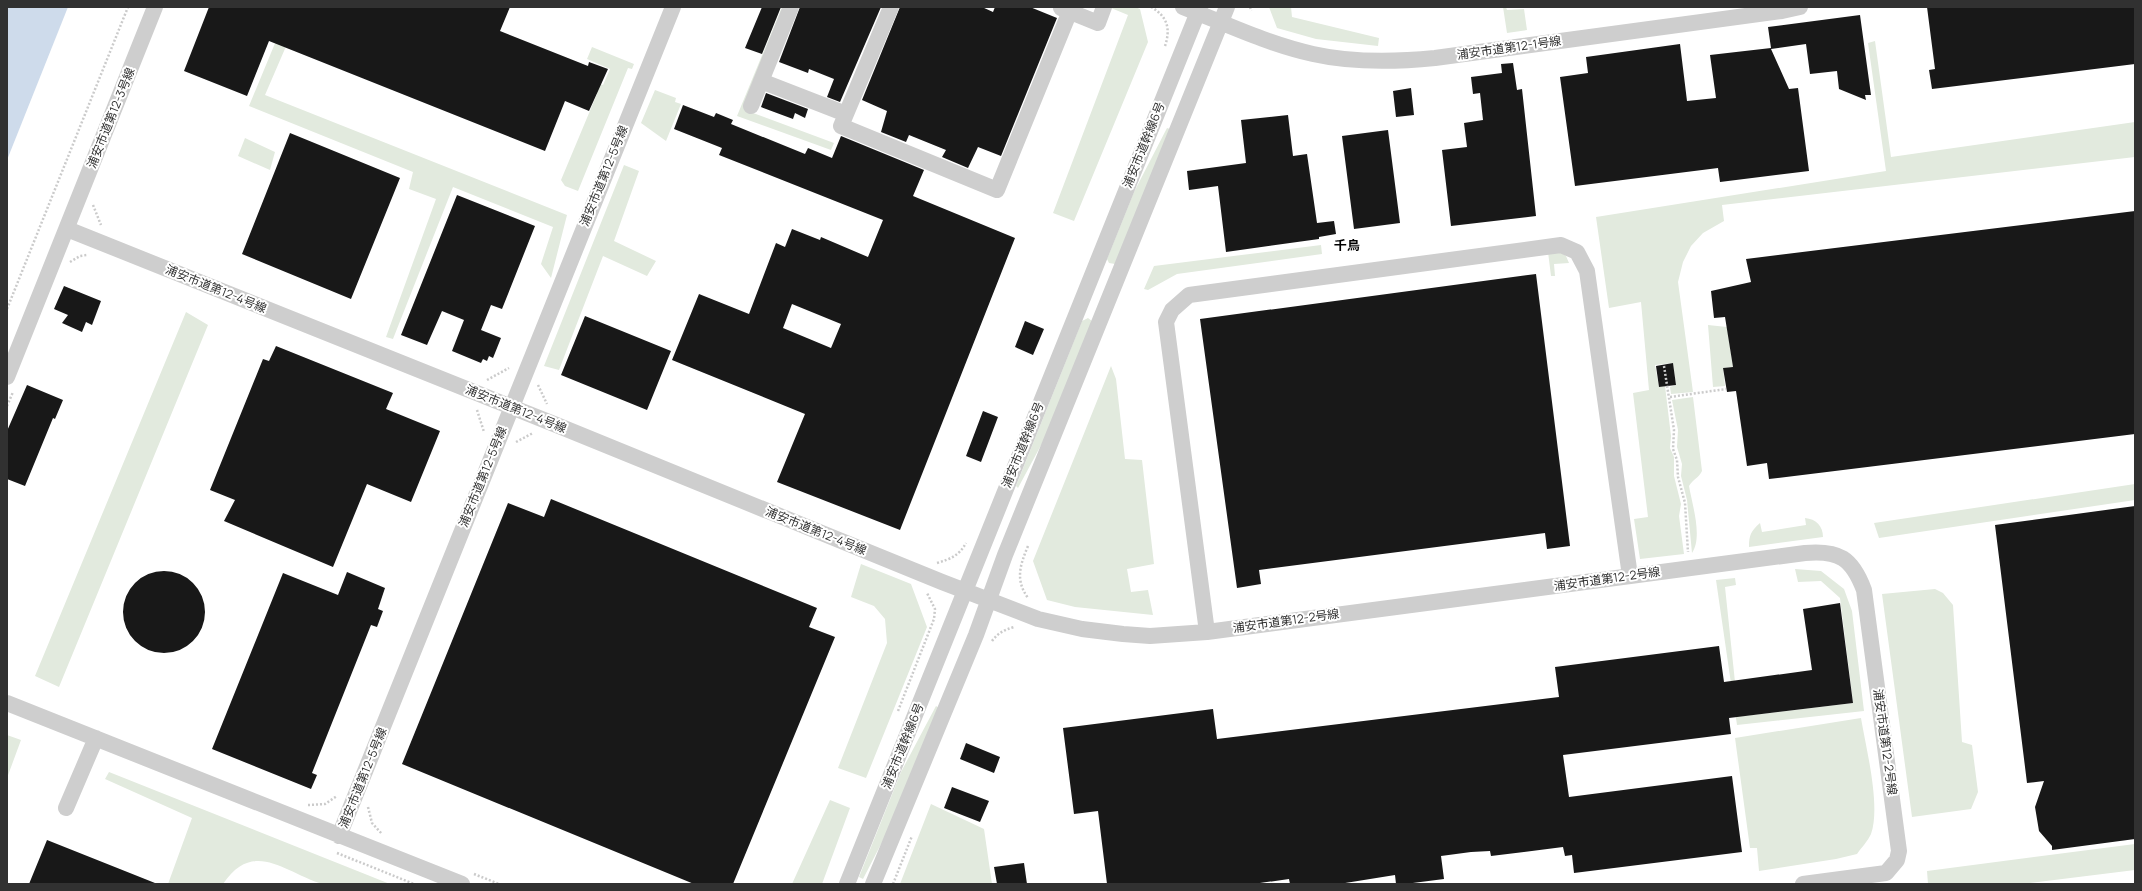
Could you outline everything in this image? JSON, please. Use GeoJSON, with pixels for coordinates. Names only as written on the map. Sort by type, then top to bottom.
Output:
{"type":"FeatureCollection","features":[{"type":"Feature","properties":{"kind":"street","name":"浦安市道第12-3号線"},"geometry":{"type":"LineString","coordinates":[[11,381],[67,229],[155,7]]}},
{"type":"Feature","properties":{"kind":"street","name":"浦安市道第12-5号線"},"geometry":{"type":"LineString","coordinates":[[340,836],[511,407],[673,7]]}},
{"type":"Feature","properties":{"kind":"street"},"geometry":{"type":"LineString","coordinates":[[751,106],[791,7]]}},
{"type":"Feature","properties":{"kind":"street"},"geometry":{"type":"LineString","coordinates":[[891,7],[841,126],[997,190],[1065,9],[1098,23],[1104,7]]}},
{"type":"Feature","properties":{"kind":"street","name":"浦安市道第12-1号線"},"geometry":{"type":"LineString","coordinates":[[1194,9],[1224,14],[1264,39],[1313,54],[1383,61],[1435,58],[1782,11],[1800,7]]}},
{"type":"Feature","properties":{"kind":"street","name":"浦安市道幹線6号"},"geometry":{"type":"LineString","coordinates":[[847,884],[966,591],[1194,9]]}},
{"type":"Feature","properties":{"kind":"street","name":"浦安市道幹線6号"},"geometry":{"type":"LineString","coordinates":[[873,884],[989,600],[1224,14]]}},
{"type":"Feature","properties":{"kind":"street"},"geometry":{"type":"LineString","coordinates":[[761,80],[846,114]]}},
{"type":"Feature","properties":{"kind":"street","name":"浦安市道第12-4号線"},"geometry":{"type":"LineString","coordinates":[[67,229],[966,591]]}},
{"type":"Feature","properties":{"kind":"street"},"geometry":{"type":"LineString","coordinates":[[1207,632],[1166,322],[1172,310],[1189,295],[1561,245],[1577,252],[1587,271],[1630,576]]}},
{"type":"Feature","properties":{"kind":"street","name":"浦安市道第12-2号線"},"geometry":{"type":"LineString","coordinates":[[966,591],[1038,619],[1103,632],[1150,636],[1207,632],[1823,551],[1835,553],[1853,566],[1864,590],[1899,851],[1897,860],[1887,878],[1803,884]]}},
{"type":"Feature","properties":{"kind":"street"},"geometry":{"type":"LineString","coordinates":[[7,703],[340,836],[466,878]]}},
{"type":"Feature","properties":{"kind":"street"},"geometry":{"type":"LineString","coordinates":[[66,808],[96,738]]}},
{"type":"Feature","properties":{"kind":"path"},"geometry":{"type":"LineString","coordinates":[[7,310],[128,7]]}},
{"type":"Feature","properties":{"kind":"path"},"geometry":{"type":"LineString","coordinates":[[1150,7],[1159,12],[1168,22],[1169,36]]}},
{"type":"Feature","properties":{"kind":"path"},"geometry":{"type":"LineString","coordinates":[[93,202],[101,225],[106,230]]}},
{"type":"Feature","properties":{"kind":"path"},"geometry":{"type":"LineString","coordinates":[[69,262],[80,256],[92,255]]}},
{"type":"Feature","properties":{"kind":"path"},"geometry":{"type":"LineString","coordinates":[[483,380],[498,376],[514,365]]}},
{"type":"Feature","properties":{"kind":"path"},"geometry":{"type":"LineString","coordinates":[[1664,366],[1674,430],[1673,449],[1677,460],[1678,477],[1684,503],[1689,568]]}},
{"type":"Feature","properties":{"kind":"path"},"geometry":{"type":"LineString","coordinates":[[537,380],[542,396],[547,404]]}},
{"type":"Feature","properties":{"kind":"path"},"geometry":{"type":"LineString","coordinates":[[7,406],[11,381]]}},
{"type":"Feature","properties":{"kind":"path"},"geometry":{"type":"LineString","coordinates":[[1669,397],[1726,389]]}},
{"type":"Feature","properties":{"kind":"path"},"geometry":{"type":"LineString","coordinates":[[472,406],[479,414],[484,437]]}},
{"type":"Feature","properties":{"kind":"path"},"geometry":{"type":"LineString","coordinates":[[512,445],[535,432]]}},
{"type":"Feature","properties":{"kind":"path"},"geometry":{"type":"LineString","coordinates":[[1022,589],[1019,575],[1028,546]]}},
{"type":"Feature","properties":{"kind":"path"},"geometry":{"type":"LineString","coordinates":[[950,559],[961,552]]}},
{"type":"Feature","properties":{"kind":"path"},"geometry":{"type":"LineString","coordinates":[[933,602],[934,620]]}},
{"type":"Feature","properties":{"kind":"path"},"geometry":{"type":"LineString","coordinates":[[991,642],[996,634],[1004,630]]}},
{"type":"Feature","properties":{"kind":"path"},"geometry":{"type":"LineString","coordinates":[[303,804],[324,804],[339,794]]}},
{"type":"Feature","properties":{"kind":"path"},"geometry":{"type":"LineString","coordinates":[[367,805],[372,823],[384,836]]}},
{"type":"Feature","properties":{"kind":"path"},"geometry":{"type":"LineString","coordinates":[[466,878],[499,884]]}},
{"type":"Feature","properties":{"kind":"shaded area"},"geometry":{"type":"Polygon","coordinates":[[[290,7],[303,7],[265,95],[567,215],[551,278],[541,264],[553,227],[453,187],[393,339],[386,337],[436,199],[409,189],[413,172],[249,106],[290,7]]]}},
{"type":"Feature","properties":{"kind":"shaded area"},"geometry":{"type":"Polygon","coordinates":[[[782,7],[787,7],[745,110],[834,143],[831,150],[737,116],[782,7]]]}},
{"type":"Feature","properties":{"kind":"shaded area"},"geometry":{"type":"Polygon","coordinates":[[[1135,7],[1140,9],[1148,42],[1074,221],[1053,213],[1128,15],[1111,8],[1135,7]]]}},
{"type":"Feature","properties":{"kind":"shaded area"},"geometry":{"type":"Polygon","coordinates":[[[1269,7],[1291,7],[1292,17],[1379,38],[1378,46],[1316,39],[1277,28],[1269,7]]]}},
{"type":"Feature","properties":{"kind":"shaded area"},"geometry":{"type":"Polygon","coordinates":[[[1503,7],[1506,7],[1507,10],[1524,9],[1527,30],[1507,33],[1503,7]]]}},
{"type":"Feature","properties":{"kind":"shaded area"},"geometry":{"type":"Polygon","coordinates":[[[1875,41],[1891,157],[2135,122],[2135,157],[1722,205],[1724,221],[1703,233],[1691,246],[1683,262],[1678,282],[1693,392],[1671,394],[1670,387],[1676,385],[1673,363],[1655,365],[1659,387],[1665,386],[1671,436],[1670,448],[1674,457],[1674,476],[1681,504],[1679,516],[1684,554],[1640,559],[1634,519],[1648,517],[1633,393],[1649,390],[1641,302],[1609,308],[1596,217],[1886,171],[1868,43],[1875,41]]]}},
{"type":"Feature","properties":{"kind":"shaded area"},"geometry":{"type":"Polygon","coordinates":[[[592,47],[634,64],[632,69],[628,68],[578,191],[565,186],[561,180],[597,94],[595,82],[603,85],[610,69],[587,59],[592,47]]]}},
{"type":"Feature","properties":{"kind":"shaded area"},"geometry":{"type":"Polygon","coordinates":[[[655,90],[676,98],[675,102],[681,104],[666,141],[641,123],[655,90]]]}},
{"type":"Feature","properties":{"kind":"shaded area"},"geometry":{"type":"Polygon","coordinates":[[[1167,128],[1170,129],[1115,264],[1109,263],[1107,259],[1134,192],[1167,128]]]}},
{"type":"Feature","properties":{"kind":"shaded area"},"geometry":{"type":"Polygon","coordinates":[[[245,138],[275,152],[270,170],[238,156],[245,138]]]}},
{"type":"Feature","properties":{"kind":"shaded area"},"geometry":{"type":"Polygon","coordinates":[[[624,165],[639,171],[614,241],[656,261],[647,276],[603,256],[559,370],[544,366],[624,165]]]}},
{"type":"Feature","properties":{"kind":"shaded area"},"geometry":{"type":"Polygon","coordinates":[[[1321,245],[1322,254],[1177,274],[1148,290],[1144,289],[1154,266],[1321,245]]]}},
{"type":"Feature","properties":{"kind":"shaded area"},"geometry":{"type":"Polygon","coordinates":[[[1557,250],[1566,256],[1569,263],[1554,264],[1555,276],[1551,276],[1548,252],[1557,250]]]}},
{"type":"Feature","properties":{"kind":"shaded area"},"geometry":{"type":"Polygon","coordinates":[[[186,312],[208,325],[59,687],[35,676],[186,312]]]}},
{"type":"Feature","properties":{"kind":"shaded area"},"geometry":{"type":"Polygon","coordinates":[[[1088,318],[1092,321],[1054,421],[1018,488],[1016,486],[1082,321],[1088,318]]]}},
{"type":"Feature","properties":{"kind":"shaded area"},"geometry":{"type":"Polygon","coordinates":[[[1708,325],[1727,327],[1733,367],[1723,368],[1725,386],[1713,387],[1708,325]]]}},
{"type":"Feature","properties":{"kind":"shaded area"},"geometry":{"type":"Polygon","coordinates":[[[1111,366],[1116,379],[1125,459],[1142,460],[1154,564],[1127,569],[1131,592],[1148,590],[1153,615],[1075,607],[1047,600],[1033,561],[1111,366]]]}},
{"type":"Feature","properties":{"kind":"shaded area"},"geometry":{"type":"Polygon","coordinates":[[[1693,397],[1702,471],[1689,486],[1697,530],[1697,538],[1692,553],[1687,500],[1681,476],[1682,464],[1677,447],[1678,430],[1672,400],[1693,397]]]}},
{"type":"Feature","properties":{"kind":"shaded area"},"geometry":{"type":"Polygon","coordinates":[[[2135,484],[2135,500],[1879,538],[1874,523],[2135,484]]]}},
{"type":"Feature","properties":{"kind":"shaded area"},"geometry":{"type":"Polygon","coordinates":[[[1805,518],[1816,522],[1820,526],[1823,537],[1749,547],[1749,539],[1751,534],[1754,528],[1760,523],[1762,532],[1806,525],[1805,518]]]}},
{"type":"Feature","properties":{"kind":"shaded area"},"geometry":{"type":"Polygon","coordinates":[[[861,564],[911,584],[927,627],[866,778],[838,768],[887,643],[885,619],[874,606],[851,597],[861,564]]]}},
{"type":"Feature","properties":{"kind":"shaded area"},"geometry":{"type":"Polygon","coordinates":[[[1795,569],[1821,571],[1844,589],[1852,611],[1864,711],[1737,725],[1716,580],[1735,578],[1736,585],[1725,587],[1737,701],[1744,716],[1853,703],[1840,598],[1821,581],[1798,582],[1795,569]]]}},
{"type":"Feature","properties":{"kind":"shaded area"},"geometry":{"type":"Polygon","coordinates":[[[1935,589],[1943,593],[1953,605],[1962,742],[1972,745],[1978,792],[1971,809],[1912,817],[1882,594],[1935,589]]]}},
{"type":"Feature","properties":{"kind":"shaded area"},"geometry":{"type":"Polygon","coordinates":[[[936,706],[939,708],[897,813],[863,879],[859,877],[901,772],[936,706]]]}},
{"type":"Feature","properties":{"kind":"shaded area"},"geometry":{"type":"Polygon","coordinates":[[[1861,718],[1874,793],[1874,822],[1868,839],[1857,854],[1836,859],[1759,871],[1757,848],[1750,848],[1735,738],[1861,718]]]}},
{"type":"Feature","properties":{"kind":"shaded area"},"geometry":{"type":"Polygon","coordinates":[[[7,735],[21,740],[7,778],[7,735]]]}},
{"type":"Feature","properties":{"kind":"shaded area"},"geometry":{"type":"Polygon","coordinates":[[[109,772],[390,884],[323,884],[283,867],[258,861],[246,863],[235,870],[223,884],[168,884],[192,818],[105,779],[109,772]]]}},
{"type":"Feature","properties":{"kind":"shaded area"},"geometry":{"type":"Polygon","coordinates":[[[830,800],[850,808],[822,884],[792,884],[830,800]]]}},
{"type":"Feature","properties":{"kind":"shaded area"},"geometry":{"type":"Polygon","coordinates":[[[931,804],[984,829],[992,884],[900,884],[931,804]]]}},
{"type":"Feature","properties":{"kind":"shaded area"},"geometry":{"type":"Polygon","coordinates":[[[2135,844],[2135,870],[2022,884],[1928,884],[1927,871],[2135,844]]]}},
{"type":"Feature","properties":{"kind":"water"},"geometry":{"type":"Polygon","coordinates":[[[7,7],[68,7],[7,160],[7,7]]]}},
{"type":"Feature","properties":{"kind":"building"},"geometry":{"type":"Polygon","coordinates":[[[209,7],[510,7],[500,31],[588,66],[589,62],[608,69],[589,111],[565,101],[545,151],[269,41],[247,96],[184,71],[209,7]]]}},
{"type":"Feature","properties":{"kind":"building"},"geometry":{"type":"Polygon","coordinates":[[[762,7],[781,7],[762,54],[745,48],[762,7]]]}},
{"type":"Feature","properties":{"kind":"building"},"geometry":{"type":"Polygon","coordinates":[[[800,7],[881,7],[840,102],[827,97],[834,79],[809,69],[808,73],[779,62],[800,7]]]}},
{"type":"Feature","properties":{"kind":"building"},"geometry":{"type":"Polygon","coordinates":[[[900,7],[982,7],[993,12],[995,7],[1030,7],[1057,18],[1001,156],[978,147],[968,168],[942,157],[946,150],[909,135],[906,142],[881,132],[887,111],[862,100],[900,7]]]}},
{"type":"Feature","properties":{"kind":"building"},"geometry":{"type":"Polygon","coordinates":[[[1927,7],[2135,7],[2135,64],[1932,89],[1929,70],[1935,69],[1927,7]]]}},
{"type":"Feature","properties":{"kind":"building"},"geometry":{"type":"Polygon","coordinates":[[[1860,15],[1871,95],[1865,95],[1866,100],[1839,89],[1837,71],[1810,74],[1806,44],[1771,49],[1789,89],[1798,88],[1809,171],[1720,182],[1718,168],[1575,186],[1560,77],[1588,73],[1586,57],[1680,44],[1687,101],[1716,98],[1710,55],[1771,48],[1768,27],[1860,15]]]}},
{"type":"Feature","properties":{"kind":"building"},"geometry":{"type":"Polygon","coordinates":[[[1513,63],[1517,90],[1522,89],[1536,216],[1451,226],[1442,150],[1467,147],[1464,123],[1483,120],[1480,93],[1473,94],[1471,77],[1502,73],[1501,64],[1513,63]]]}},
{"type":"Feature","properties":{"kind":"building"},"geometry":{"type":"Polygon","coordinates":[[[1411,88],[1414,115],[1396,117],[1393,91],[1411,88]]]}},
{"type":"Feature","properties":{"kind":"building"},"geometry":{"type":"Polygon","coordinates":[[[766,93],[808,109],[805,118],[795,113],[793,119],[761,107],[766,93]]]}},
{"type":"Feature","properties":{"kind":"building"},"geometry":{"type":"Polygon","coordinates":[[[683,105],[714,117],[716,113],[733,120],[731,124],[805,154],[808,148],[832,158],[841,136],[924,170],[913,196],[1015,238],[900,530],[777,482],[805,414],[672,360],[699,294],[749,314],[776,243],[785,247],[792,229],[820,240],[821,237],[868,257],[883,220],[719,155],[722,148],[674,129],[683,105]],[[792,304],[783,328],[831,348],[841,324],[792,304]]]}},
{"type":"Feature","properties":{"kind":"building"},"geometry":{"type":"Polygon","coordinates":[[[1288,115],[1293,156],[1307,154],[1317,223],[1334,221],[1336,234],[1319,237],[1319,239],[1226,252],[1218,186],[1189,190],[1187,171],[1246,163],[1241,120],[1288,115]]]}},
{"type":"Feature","properties":{"kind":"building"},"geometry":{"type":"Polygon","coordinates":[[[1388,130],[1400,223],[1354,229],[1342,136],[1388,130]]]}},
{"type":"Feature","properties":{"kind":"building"},"geometry":{"type":"Polygon","coordinates":[[[290,133],[400,178],[351,299],[242,254],[290,133]]]}},
{"type":"Feature","properties":{"kind":"building"},"geometry":{"type":"Polygon","coordinates":[[[457,195],[535,226],[502,309],[491,305],[481,330],[501,338],[493,358],[489,356],[487,361],[483,359],[481,363],[452,351],[464,320],[442,311],[427,345],[401,335],[457,195]]]}},
{"type":"Feature","properties":{"kind":"building"},"geometry":{"type":"Polygon","coordinates":[[[2135,211],[2135,434],[1769,479],[1767,463],[1747,466],[1736,391],[1727,392],[1723,368],[1733,367],[1725,317],[1714,318],[1711,291],[1751,282],[1746,259],[2135,211]]]}},
{"type":"Feature","properties":{"kind":"building"},"geometry":{"type":"Polygon","coordinates":[[[1536,274],[1570,546],[1547,549],[1545,533],[1259,570],[1261,584],[1237,588],[1200,319],[1536,274]]]}},
{"type":"Feature","properties":{"kind":"building"},"geometry":{"type":"Polygon","coordinates":[[[64,286],[101,301],[92,325],[86,322],[82,332],[62,323],[68,315],[54,309],[64,286]]]}},
{"type":"Feature","properties":{"kind":"building"},"geometry":{"type":"Polygon","coordinates":[[[585,316],[671,351],[647,410],[561,375],[585,316]]]}},
{"type":"Feature","properties":{"kind":"building"},"geometry":{"type":"Polygon","coordinates":[[[1025,321],[1044,329],[1033,355],[1015,347],[1025,321]]]}},
{"type":"Feature","properties":{"kind":"building"},"geometry":{"type":"Polygon","coordinates":[[[276,346],[393,393],[386,409],[440,431],[411,502],[367,484],[333,567],[224,521],[235,500],[210,490],[263,359],[269,361],[276,346]]]}},
{"type":"Feature","properties":{"kind":"building"},"geometry":{"type":"Polygon","coordinates":[[[1673,363],[1676,385],[1659,387],[1656,366],[1673,363]]]}},
{"type":"Feature","properties":{"kind":"building"},"geometry":{"type":"Polygon","coordinates":[[[27,385],[63,400],[55,419],[53,418],[25,486],[7,479],[7,431],[27,385]]]}},
{"type":"Feature","properties":{"kind":"building"},"geometry":{"type":"Polygon","coordinates":[[[983,411],[998,417],[981,462],[966,456],[983,411]]]}},
{"type":"Feature","properties":{"kind":"building"},"geometry":{"type":"Polygon","coordinates":[[[551,499],[817,608],[809,627],[835,637],[733,884],[694,884],[402,764],[508,503],[544,517],[551,499]]]}},
{"type":"Feature","properties":{"kind":"building"},"geometry":{"type":"Polygon","coordinates":[[[2135,506],[2135,839],[2052,850],[2052,846],[2039,831],[2035,807],[2044,781],[2027,783],[1995,525],[2135,506]]]}},
{"type":"Feature","properties":{"kind":"building"},"geometry":{"type":"Polygon","coordinates":[[[156,571],[172,571],[187,578],[198,589],[205,604],[205,620],[202,628],[193,641],[180,650],[172,653],[156,653],[141,646],[130,635],[123,620],[123,604],[130,589],[141,578],[156,571]]]}},
{"type":"Feature","properties":{"kind":"building"},"geometry":{"type":"Polygon","coordinates":[[[347,572],[385,588],[378,609],[383,611],[377,627],[371,625],[312,773],[317,775],[311,789],[212,749],[283,573],[338,595],[347,572]]]}},
{"type":"Feature","properties":{"kind":"building"},"geometry":{"type":"Polygon","coordinates":[[[1840,603],[1853,703],[1729,718],[1731,734],[1563,755],[1569,797],[1732,776],[1742,852],[1574,873],[1572,855],[1565,856],[1563,847],[1491,856],[1490,851],[1471,852],[1441,856],[1444,879],[1405,884],[1396,884],[1395,875],[1339,884],[1290,884],[1289,879],[1253,884],[1107,884],[1098,811],[1074,814],[1063,728],[1213,709],[1217,739],[1559,697],[1555,667],[1719,646],[1724,682],[1812,670],[1803,609],[1840,603]]]}},
{"type":"Feature","properties":{"kind":"building"},"geometry":{"type":"Polygon","coordinates":[[[966,743],[1000,757],[994,773],[960,759],[966,743]]]}},
{"type":"Feature","properties":{"kind":"building"},"geometry":{"type":"Polygon","coordinates":[[[952,787],[989,801],[980,822],[944,808],[952,787]]]}},
{"type":"Feature","properties":{"kind":"building"},"geometry":{"type":"Polygon","coordinates":[[[47,840],[155,883],[155,884],[29,884],[47,840]]]}},
{"type":"Feature","properties":{"kind":"building"},"geometry":{"type":"Polygon","coordinates":[[[1024,863],[1027,884],[997,884],[994,867],[1024,863]]]}},
{"type":"Feature","properties":{"kind":"district","name":"千鳥"},"geometry":{"type":"Point","coordinates":[1347,245]}}]}
